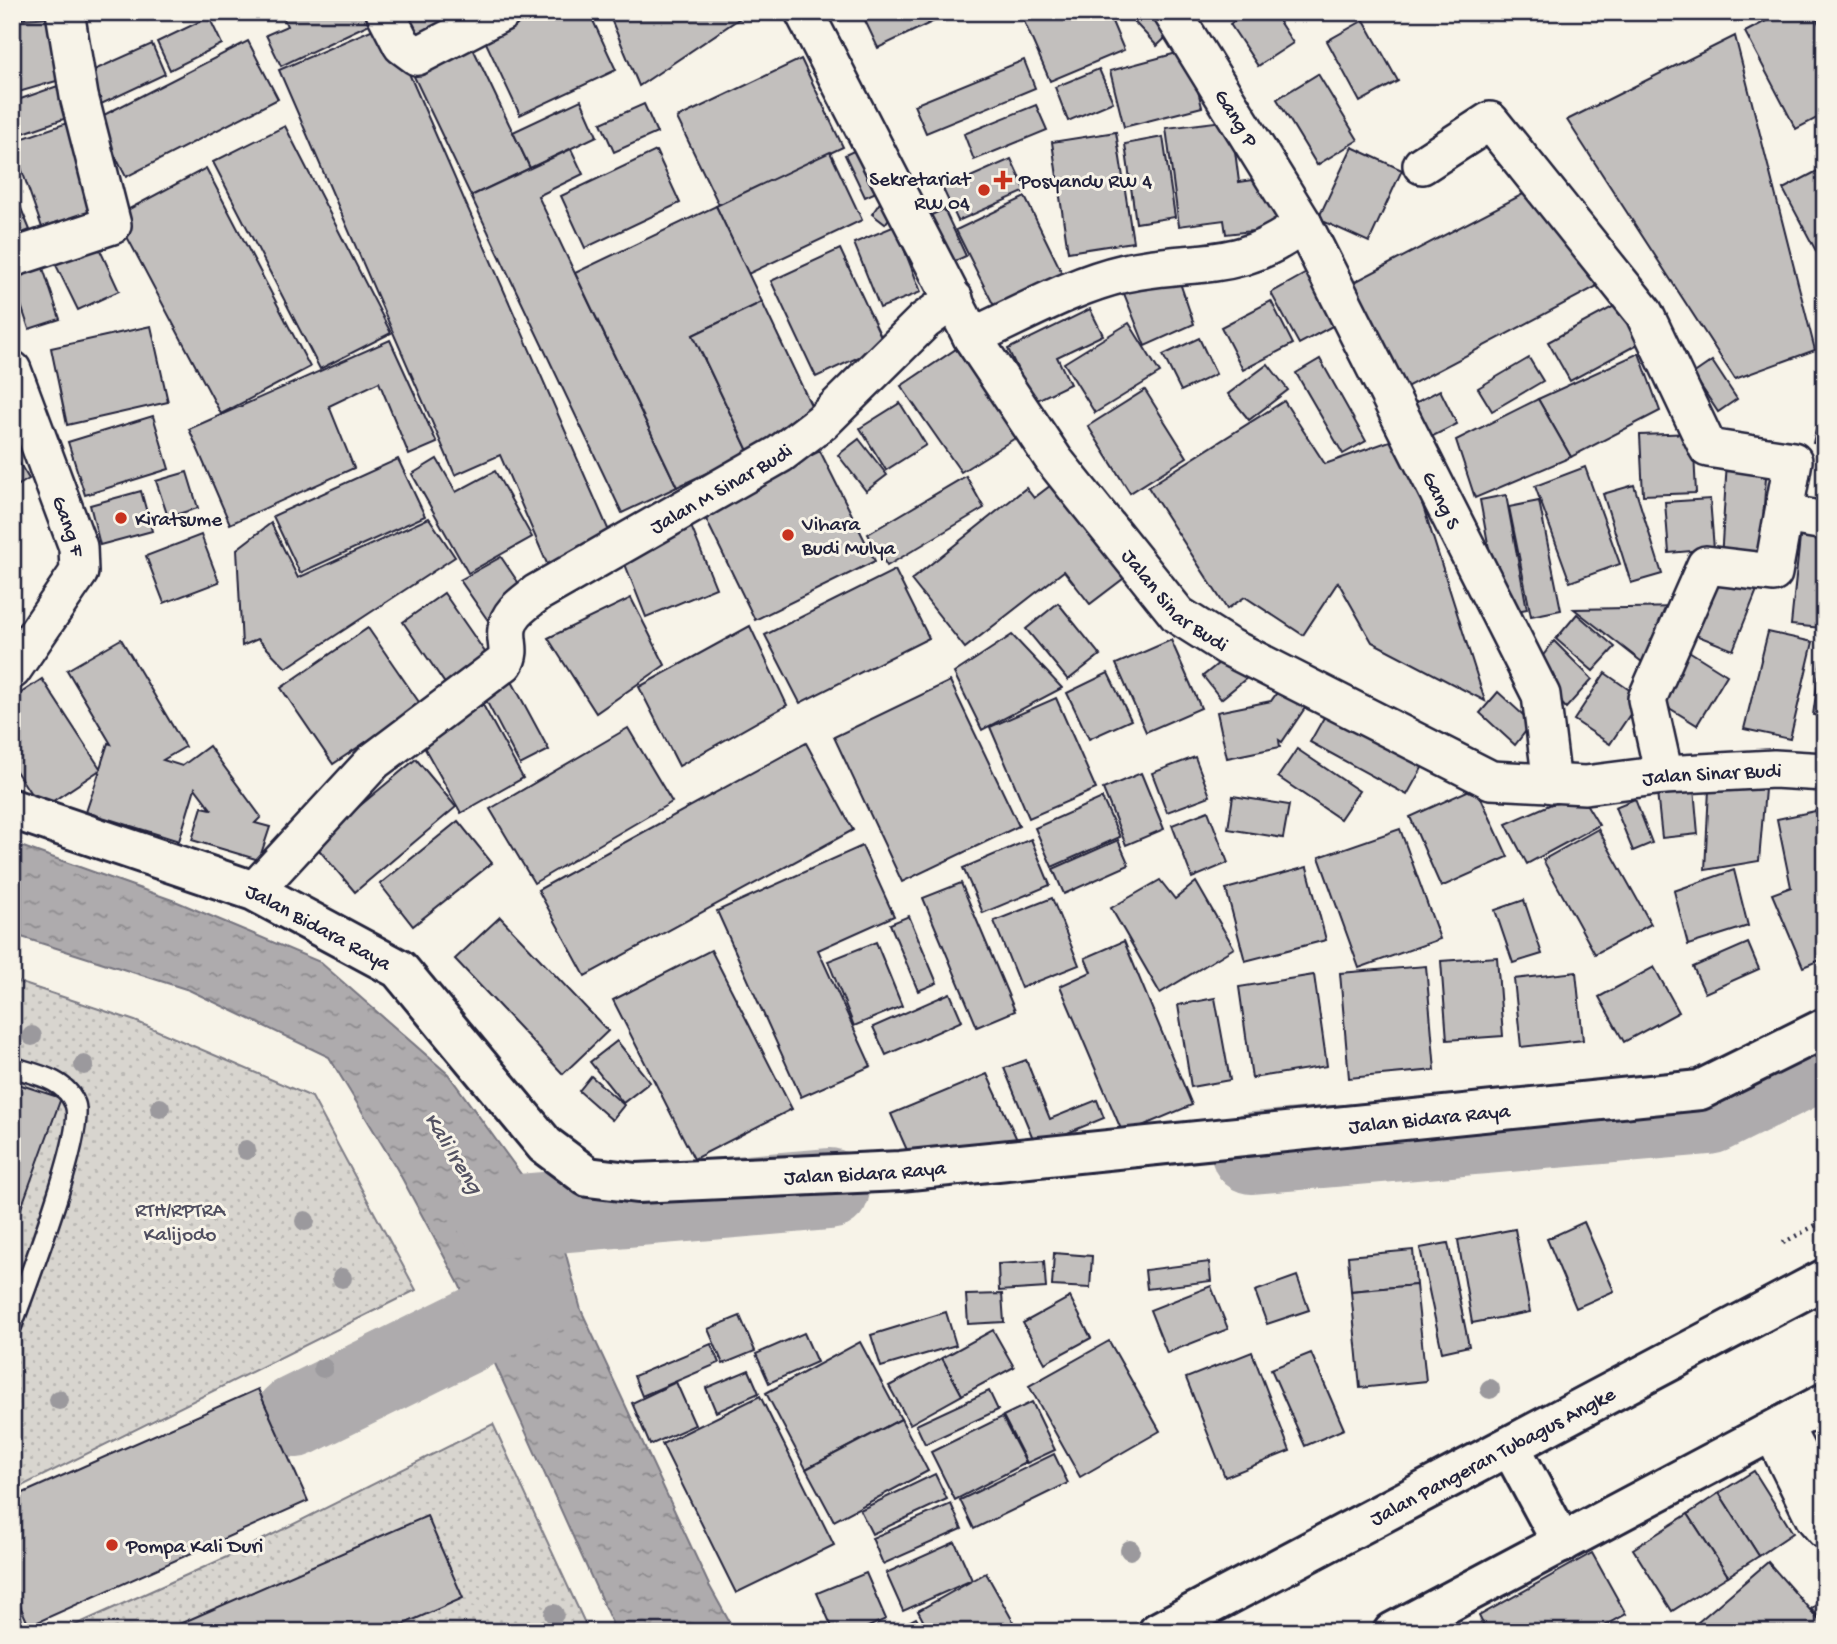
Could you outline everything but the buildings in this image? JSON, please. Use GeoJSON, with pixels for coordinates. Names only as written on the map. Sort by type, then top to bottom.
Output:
{"type":"FeatureCollection","features":[{"type":"Feature","properties":{"kind":"street"},"geometry":{"type":"LineString","coordinates":[[12,258],[112,225],[79,96],[65,12]]}},
{"type":"Feature","properties":{"kind":"street"},"geometry":{"type":"LineString","coordinates":[[385,12],[402,45],[417,57],[502,12]]}},
{"type":"Feature","properties":{"kind":"street","name":"Jalan Sinar Budi"},"geometry":{"type":"LineString","coordinates":[[804,12],[972,337],[1054,460],[1178,615],[1227,646],[1491,780],[1586,785],[1664,775],[1774,769],[1825,772]]}},
{"type":"Feature","properties":{"kind":"street","name":"Gang P"},"geometry":{"type":"LineString","coordinates":[[1172,12],[1303,224]]}},
{"type":"Feature","properties":{"kind":"street"},"geometry":{"type":"LineString","coordinates":[[1422,165],[1490,121],[1644,313],[1708,448],[1793,461],[1773,573],[1706,565],[1647,699],[1664,775]]}},
{"type":"Feature","properties":{"kind":"street"},"geometry":{"type":"LineString","coordinates":[[972,337],[1076,289],[1125,273],[1214,264],[1251,255],[1303,224]]}},
{"type":"Feature","properties":{"kind":"street","name":"Gang S"},"geometry":{"type":"LineString","coordinates":[[1303,224],[1541,695],[1552,784]]}},
{"type":"Feature","properties":{"kind":"street","name":"Jalan M Sinar Budi"},"geometry":{"type":"LineString","coordinates":[[254,891],[374,761],[497,669],[508,656],[507,630],[514,613],[547,584],[748,475],[780,454],[822,422],[924,321],[954,299]]}},
{"type":"Feature","properties":{"kind":"street","name":"Gang F"},"geometry":{"type":"LineString","coordinates":[[12,370],[78,547],[79,572],[12,670]]}},
{"type":"Feature","properties":{"kind":"street"},"geometry":{"type":"LineString","coordinates":[[1784,514],[1825,521]]}},
{"type":"Feature","properties":{"kind":"street","name":"Jalan Bidara Raya"},"geometry":{"type":"LineString","coordinates":[[12,808],[254,891],[399,969],[545,1145],[589,1177],[637,1183],[900,1171],[1700,1090],[1825,1028]]}},
{"type":"Feature","properties":{"kind":"street","name":"Jalan Pangeran Tubagus Angke"},"geometry":{"type":"LineString","coordinates":[[1158,1632],[1511,1448],[1824,1277]]}},
{"type":"Feature","properties":{"kind":"street"},"geometry":{"type":"LineString","coordinates":[[1393,1632],[1433,1623],[1562,1543],[1825,1403]]}},
{"type":"Feature","properties":{"kind":"street"},"geometry":{"type":"LineString","coordinates":[[1781,1426],[1814,1517],[1825,1530]]}},
{"type":"Feature","properties":{"kind":"street"},"geometry":{"type":"LineString","coordinates":[[1511,1448],[1562,1543]]}},
{"type":"Feature","properties":{"kind":"lane"},"geometry":{"type":"LineString","coordinates":[[12,1067],[58,1083],[75,1103],[77,1115],[70,1151],[12,1325]]}},
{"type":"Feature","properties":{"kind":"lane"},"geometry":{"type":"LineString","coordinates":[[1781,1426],[1825,1487]]}},
{"type":"Feature","properties":{"kind":"path"},"geometry":{"type":"LineString","coordinates":[[1783,1243],[1825,1220]]}},
{"type":"Feature","properties":{"kind":"green space","name":"RTH/RPTRA Kalijodo"},"geometry":{"type":"Polygon","coordinates":[[[12,980],[135,1021],[312,1097],[416,1290],[12,1491],[12,980]]]}},
{"type":"Feature","properties":{"kind":"green space"},"geometry":{"type":"Polygon","coordinates":[[[493,1424],[589,1632],[60,1632],[240,1551],[493,1424]]]}},
{"type":"Feature","properties":{"kind":"green space"},"geometry":{"type":"Polygon","coordinates":[[[12,1595],[27,1632],[12,1632],[12,1595]]]}},
{"type":"Feature","properties":{"kind":"water","name":"Kali Ireng"},"geometry":{"type":"Polygon","coordinates":[[[12,843],[175,901],[320,962],[448,1074],[558,1225],[581,1310],[709,1585],[735,1632],[616,1632],[459,1284],[397,1169],[329,1057],[189,990],[12,934],[12,843]]]}},
{"type":"Feature","properties":{"kind":"waterway"},"geometry":{"type":"LineString","coordinates":[[1252,1153],[1709,1114],[1825,1057]]}},
{"type":"Feature","properties":{"kind":"waterway"},"geometry":{"type":"LineString","coordinates":[[497,1217],[829,1189]]}},
{"type":"Feature","properties":{"kind":"waterway"},"geometry":{"type":"LineString","coordinates":[[295,1417],[532,1300]]}},
{"type":"Feature","properties":{"kind":"place","name":"Posyandu RW 4"},"geometry":{"type":"Point","coordinates":[1003,180]}},
{"type":"Feature","properties":{"kind":"place","name":"Sekretariat RW 04"},"geometry":{"type":"Point","coordinates":[984,190]}},
{"type":"Feature","properties":{"kind":"place","name":"Kiratsume"},"geometry":{"type":"Point","coordinates":[121,518]}},
{"type":"Feature","properties":{"kind":"place","name":"Vihara Budi Mulya"},"geometry":{"type":"Point","coordinates":[788,535]}},
{"type":"Feature","properties":{"kind":"place","name":"Pompa Kali Duri"},"geometry":{"type":"Point","coordinates":[112,1545]}}]}
